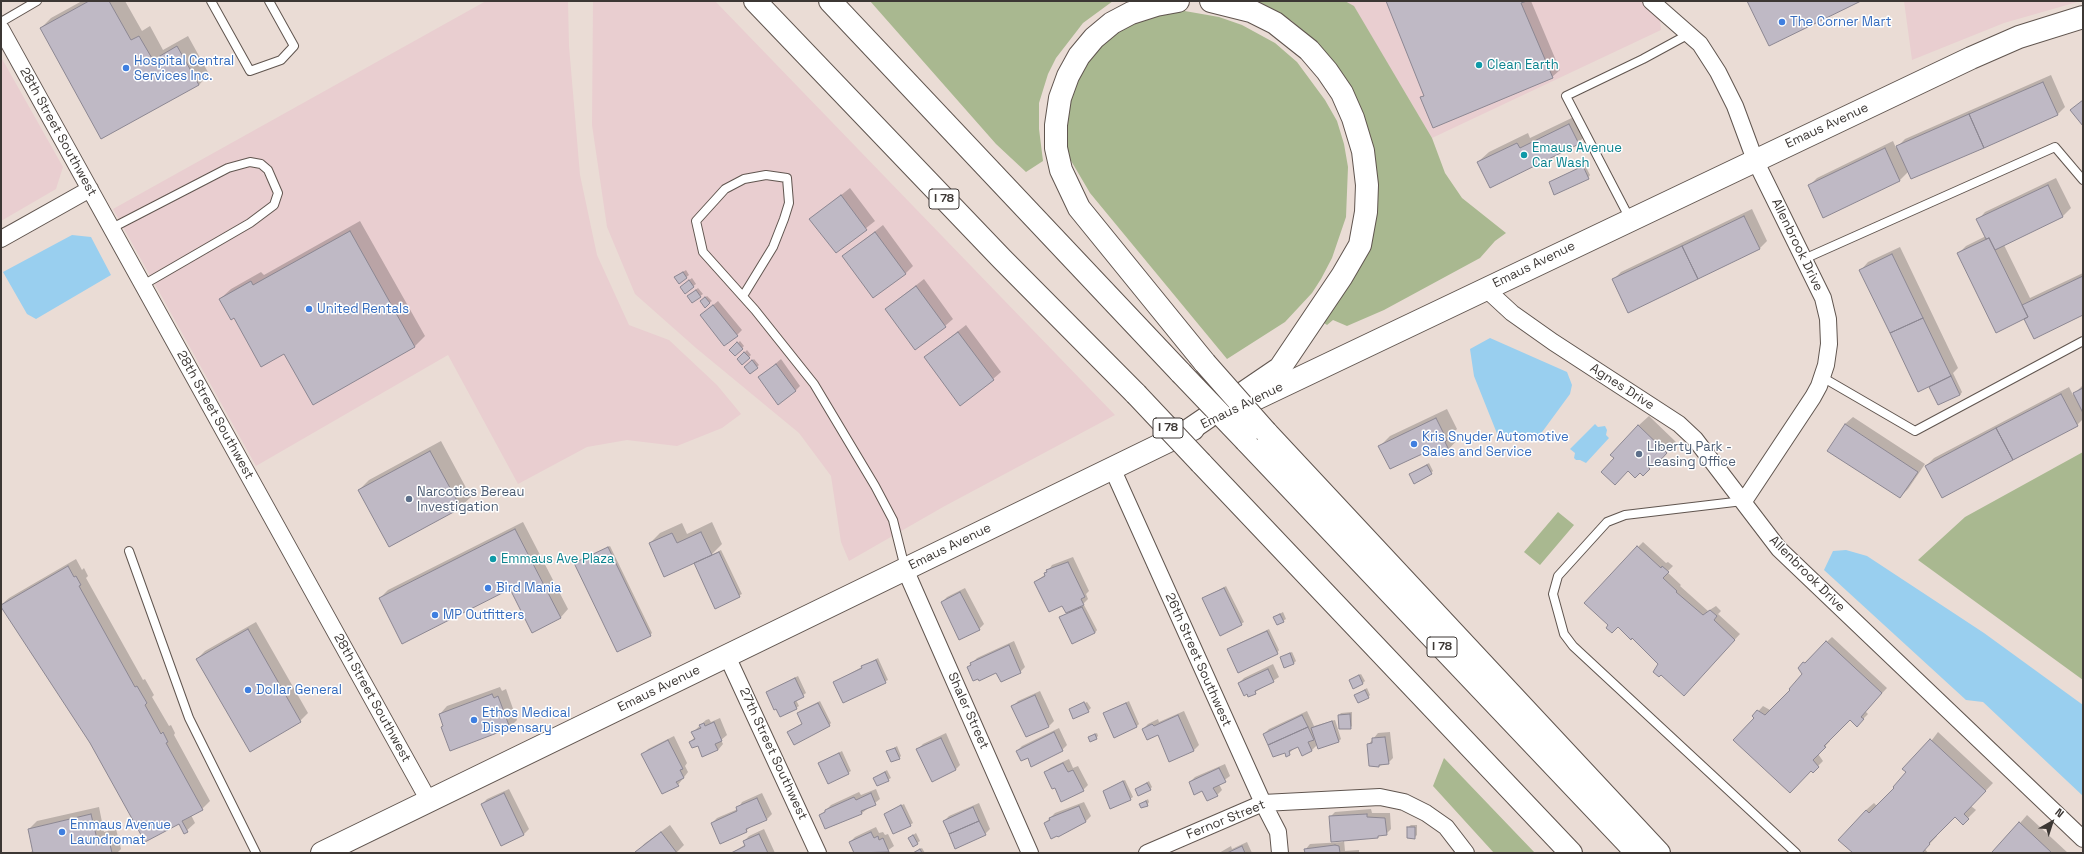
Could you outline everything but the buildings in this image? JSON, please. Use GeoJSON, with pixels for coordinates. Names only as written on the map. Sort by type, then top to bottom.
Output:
{"type":"FeatureCollection","features":[{"type":"Feature","properties":{"kind":"main road","name":"I 78"},"geometry":{"type":"LineString","coordinates":[[755,1],[1002,259],[1136,394],[1571,853]]}},
{"type":"Feature","properties":{"kind":"main road","name":"I 78"},"geometry":{"type":"LineString","coordinates":[[830,1],[1637,853]]}},
{"type":"Feature","properties":{"kind":"main road"},"geometry":{"type":"LineString","coordinates":[[1178,1],[1156,4],[1131,13],[1112,23],[1094,38],[1079,56],[1068,76],[1060,98],[1056,125],[1056,148],[1067,188],[1079,208],[1204,363],[1266,432],[1659,853]]}},
{"type":"Feature","properties":{"kind":"main road"},"geometry":{"type":"LineString","coordinates":[[1183,434],[1280,368],[1353,258],[1360,245],[1366,212],[1367,185],[1363,151],[1353,118],[1342,93],[1327,71],[1309,50],[1275,23],[1251,11],[1211,1]]}},
{"type":"Feature","properties":{"kind":"main road","name":"Emaus Avenue"},"geometry":{"type":"LineString","coordinates":[[322,853],[1112,468],[1755,160],[1984,52],[2019,37],[2083,17]]}},
{"type":"Feature","properties":{"kind":"street"},"geometry":{"type":"LineString","coordinates":[[1651,1],[1700,44],[1718,72],[1734,106],[1755,160]]}},
{"type":"Feature","properties":{"kind":"street","name":"28th Street Southwest"},"geometry":{"type":"LineString","coordinates":[[1,29],[430,801]]}},
{"type":"Feature","properties":{"kind":"street","name":"Allenbrook Drive"},"geometry":{"type":"LineString","coordinates":[[1755,160],[1823,298],[1828,319],[1829,344],[1822,377],[1813,397],[1744,501],[1779,549],[2083,839]]}},
{"type":"Feature","properties":{"kind":"street"},"geometry":{"type":"LineString","coordinates":[[1,239],[90,189]]}},
{"type":"Feature","properties":{"kind":"street","name":"Agnes Drive"},"geometry":{"type":"LineString","coordinates":[[1486,289],[1512,313],[1553,342],[1679,424],[1695,439],[1744,501]]}},
{"type":"Feature","properties":{"kind":"street","name":"26th Street Southwest"},"geometry":{"type":"LineString","coordinates":[[1112,468],[1263,803],[1278,832],[1280,853]]}},
{"type":"Feature","properties":{"kind":"street","name":"Shaler Street"},"geometry":{"type":"LineString","coordinates":[[905,569],[1030,853]]}},
{"type":"Feature","properties":{"kind":"street","name":"27th Street Southwest"},"geometry":{"type":"LineString","coordinates":[[727,656],[818,853]]}},
{"type":"Feature","properties":{"kind":"street","name":"Fernor Street"},"geometry":{"type":"LineString","coordinates":[[1148,853],[1263,803],[1380,797],[1404,802],[1426,812],[1446,827],[1466,853]]}},
{"type":"Feature","properties":{"kind":"lane"},"geometry":{"type":"LineString","coordinates":[[1,22],[37,1]]}},
{"type":"Feature","properties":{"kind":"lane"},"geometry":{"type":"LineString","coordinates":[[211,1],[250,71],[281,60],[294,46],[269,1]]}},
{"type":"Feature","properties":{"kind":"lane"},"geometry":{"type":"LineString","coordinates":[[1630,220],[1566,96],[1643,59],[1689,34]]}},
{"type":"Feature","properties":{"kind":"lane"},"geometry":{"type":"LineString","coordinates":[[1804,259],[2055,147],[2083,180]]}},
{"type":"Feature","properties":{"kind":"lane"},"geometry":{"type":"LineString","coordinates":[[112,228],[233,166],[250,162],[261,164],[268,170],[278,193],[274,205],[250,223],[143,285]]}},
{"type":"Feature","properties":{"kind":"lane"},"geometry":{"type":"LineString","coordinates":[[743,296],[773,247],[784,219],[789,203],[787,178],[766,175],[744,179],[725,189],[696,221],[704,252],[743,296],[814,384],[875,486],[893,520],[905,569]]}},
{"type":"Feature","properties":{"kind":"lane"},"geometry":{"type":"LineString","coordinates":[[1822,377],[1915,431],[2083,341]]}},
{"type":"Feature","properties":{"kind":"lane"},"geometry":{"type":"LineString","coordinates":[[1744,501],[1625,515],[1607,522],[1558,576],[1553,594],[1564,634],[1573,646],[1796,853]]}},
{"type":"Feature","properties":{"kind":"lane"},"geometry":{"type":"LineString","coordinates":[[128,551],[189,718],[256,853]]}},
{"type":"Feature","properties":{"kind":"shaded area"},"geometry":{"type":"Polygon","coordinates":[[[486,1],[568,1],[569,46],[580,175],[597,255],[629,325],[669,340],[717,385],[741,414],[722,428],[677,446],[627,440],[587,447],[518,484],[448,355],[256,466],[113,209],[486,1]]]}},
{"type":"Feature","properties":{"kind":"shaded area"},"geometry":{"type":"Polygon","coordinates":[[[593,1],[715,1],[1115,415],[943,507],[849,561],[841,542],[831,476],[799,433],[696,348],[635,294],[607,227],[592,125],[593,1]]]}},
{"type":"Feature","properties":{"kind":"shaded area"},"geometry":{"type":"Polygon","coordinates":[[[1345,1],[1658,1],[1661,30],[1432,138],[1354,7],[1345,1]]]}},
{"type":"Feature","properties":{"kind":"shaded area"},"geometry":{"type":"Polygon","coordinates":[[[1904,1],[2081,1],[2004,23],[1912,60],[1904,1]]]}},
{"type":"Feature","properties":{"kind":"shaded area"},"geometry":{"type":"Polygon","coordinates":[[[1,57],[63,167],[56,189],[1,221],[1,57]]]}},
{"type":"Feature","properties":{"kind":"green space"},"geometry":{"type":"Polygon","coordinates":[[[870,1],[1113,1],[1083,23],[1056,58],[1048,74],[1039,103],[1039,129],[1043,161],[1026,172],[996,144],[870,1]]]}},
{"type":"Feature","properties":{"kind":"green space"},"geometry":{"type":"Polygon","coordinates":[[[1257,1],[1345,1],[1354,6],[1432,138],[1445,173],[1462,198],[1506,233],[1495,241],[1480,258],[1384,310],[1347,326],[1333,320],[1327,325],[1321,321],[1332,308],[1374,172],[1370,134],[1343,74],[1321,48],[1292,21],[1257,1]]]}},
{"type":"Feature","properties":{"kind":"green space"},"geometry":{"type":"Polygon","coordinates":[[[1179,10],[1219,17],[1242,25],[1275,43],[1297,62],[1325,100],[1337,121],[1344,144],[1348,167],[1346,217],[1332,258],[1321,279],[1312,293],[1285,322],[1227,359],[1090,193],[1070,159],[1065,138],[1064,120],[1076,76],[1088,57],[1126,23],[1179,10]]]}},
{"type":"Feature","properties":{"kind":"green space"},"geometry":{"type":"Polygon","coordinates":[[[2083,452],[2083,680],[1918,560],[1965,517],[2083,452]]]}},
{"type":"Feature","properties":{"kind":"green space"},"geometry":{"type":"Polygon","coordinates":[[[1558,512],[1574,525],[1540,565],[1524,552],[1558,512]]]}},
{"type":"Feature","properties":{"kind":"green space"},"geometry":{"type":"Polygon","coordinates":[[[1444,758],[1535,853],[1494,853],[1433,786],[1444,758]]]}},
{"type":"Feature","properties":{"kind":"water"},"geometry":{"type":"Polygon","coordinates":[[[72,235],[91,237],[111,275],[36,319],[27,314],[3,272],[72,235]]]}},
{"type":"Feature","properties":{"kind":"water"},"geometry":{"type":"Polygon","coordinates":[[[1490,338],[1567,372],[1572,385],[1570,394],[1537,439],[1498,436],[1474,376],[1470,349],[1490,338]]]}},
{"type":"Feature","properties":{"kind":"water"},"geometry":{"type":"Polygon","coordinates":[[[1595,424],[1598,427],[1605,426],[1607,430],[1606,435],[1609,438],[1586,463],[1576,460],[1574,458],[1575,453],[1570,449],[1595,424]]]}},
{"type":"Feature","properties":{"kind":"water"},"geometry":{"type":"Polygon","coordinates":[[[1846,550],[1867,556],[1984,633],[2083,705],[2083,796],[1983,702],[1966,700],[1824,570],[1833,551],[1846,550]]]}},
{"type":"Feature","properties":{"kind":"place","name":"The Corner Mart"},"geometry":{"type":"Point","coordinates":[1782,22]}},
{"type":"Feature","properties":{"kind":"place","name":"Clean Earth"},"geometry":{"type":"Point","coordinates":[1479,65]}},
{"type":"Feature","properties":{"kind":"place","name":"Hospital Central Services Inc."},"geometry":{"type":"Point","coordinates":[126,68]}},
{"type":"Feature","properties":{"kind":"place","name":"Emaus Avenue Car Wash"},"geometry":{"type":"Point","coordinates":[1524,155]}},
{"type":"Feature","properties":{"kind":"place","name":"United Rentals"},"geometry":{"type":"Point","coordinates":[309,309]}},
{"type":"Feature","properties":{"kind":"place","name":"Kris Snyder Automotive Sales and Service"},"geometry":{"type":"Point","coordinates":[1414,444]}},
{"type":"Feature","properties":{"kind":"place","name":"Liberty Park - Leasing Office"},"geometry":{"type":"Point","coordinates":[1639,454]}},
{"type":"Feature","properties":{"kind":"place","name":"Narcotics Bereau Investigation"},"geometry":{"type":"Point","coordinates":[409,499]}},
{"type":"Feature","properties":{"kind":"place","name":"Emmaus Ave Plaza"},"geometry":{"type":"Point","coordinates":[493,559]}},
{"type":"Feature","properties":{"kind":"place","name":"Bird Mania"},"geometry":{"type":"Point","coordinates":[488,588]}},
{"type":"Feature","properties":{"kind":"place","name":"MP Outfitters"},"geometry":{"type":"Point","coordinates":[435,615]}},
{"type":"Feature","properties":{"kind":"place","name":"Dollar General"},"geometry":{"type":"Point","coordinates":[248,690]}},
{"type":"Feature","properties":{"kind":"place","name":"Ethos Medical Dispensary"},"geometry":{"type":"Point","coordinates":[474,720]}},
{"type":"Feature","properties":{"kind":"place","name":"Emmaus Avenue Laundromat"},"geometry":{"type":"Point","coordinates":[62,832]}}]}
